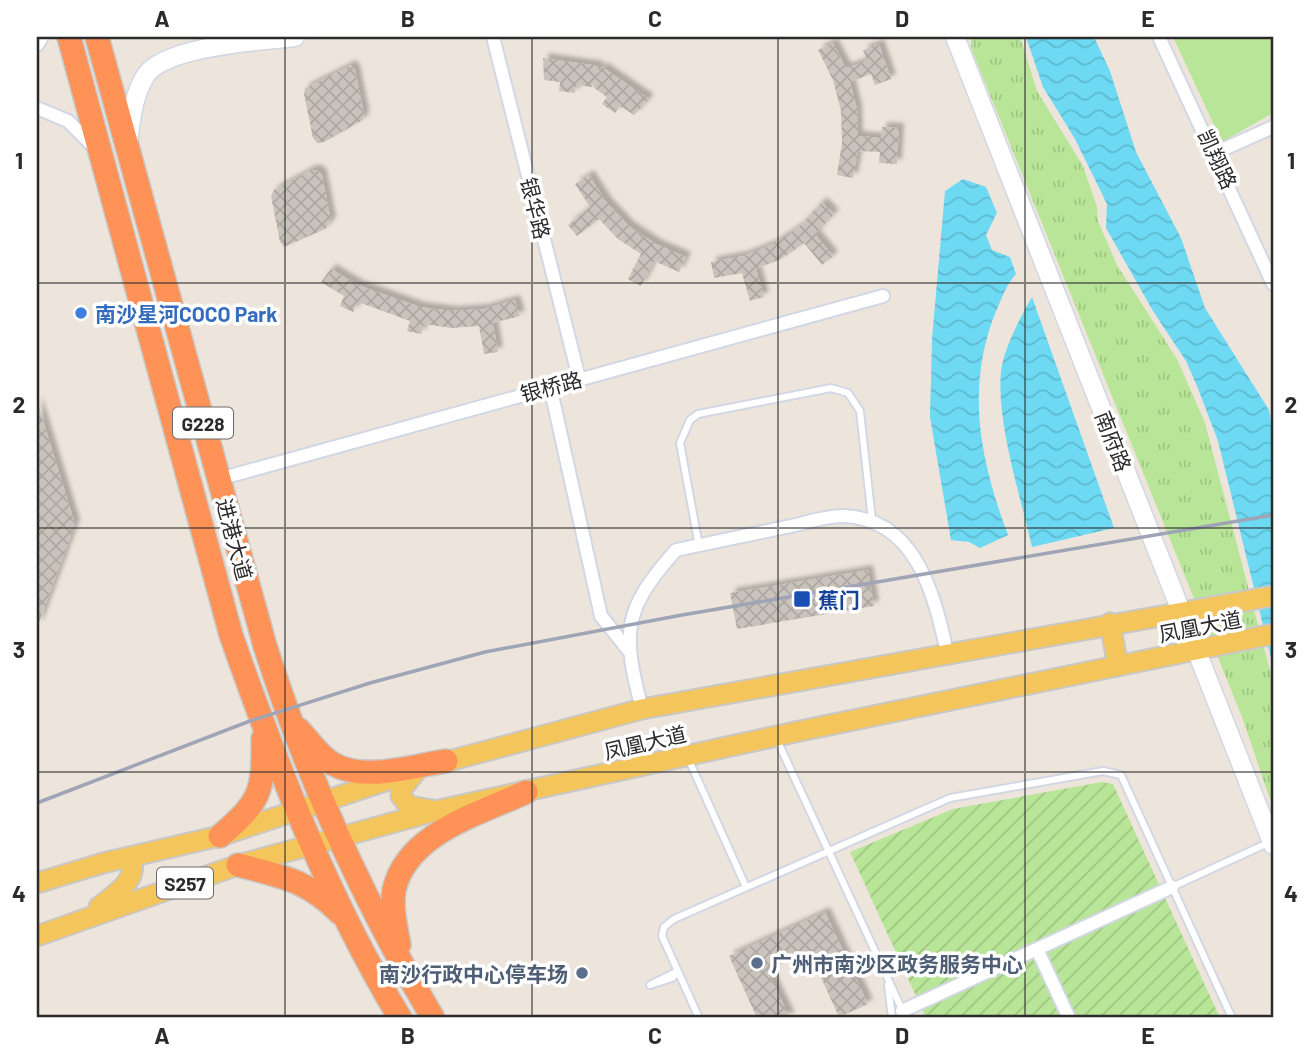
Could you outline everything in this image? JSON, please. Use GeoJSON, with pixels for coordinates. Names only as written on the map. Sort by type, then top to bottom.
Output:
{"type":"FeatureCollection","features":[{"type":"Feature","properties":{"kind":"highway","name":"进港大道"},"geometry":{"type":"LineString","coordinates":[[69,37],[231,635],[263,726],[312,844],[360,945],[400,1018]]}},
{"type":"Feature","properties":{"kind":"highway","name":"进港大道"},"geometry":{"type":"LineString","coordinates":[[97,37],[287,716],[337,838],[403,969],[433,1018]]}},
{"type":"Feature","properties":{"kind":"highway"},"geometry":{"type":"LineString","coordinates":[[287,716],[332,763],[352,771],[371,772],[446,761]]}},
{"type":"Feature","properties":{"kind":"highway"},"geometry":{"type":"LineString","coordinates":[[220,836],[256,801],[264,766],[263,726]]}},
{"type":"Feature","properties":{"kind":"highway"},"geometry":{"type":"LineString","coordinates":[[403,969],[394,918],[394,891],[404,867],[419,848],[444,830],[526,792]]}},
{"type":"Feature","properties":{"kind":"highway"},"geometry":{"type":"LineString","coordinates":[[237,866],[284,875],[303,883],[324,897],[349,921]]}},
{"type":"Feature","properties":{"kind":"highway"},"geometry":{"type":"LineString","coordinates":[[360,945],[367,933],[378,930],[385,932]]}},
{"type":"Feature","properties":{"kind":"main road","name":"凤凰大道"},"geometry":{"type":"LineString","coordinates":[[37,883],[220,836],[446,761],[642,709],[947,652],[1273,596]]}},
{"type":"Feature","properties":{"kind":"main road"},"geometry":{"type":"LineString","coordinates":[[1110,623],[1118,666]]}},
{"type":"Feature","properties":{"kind":"main road","name":"凤凰大道"},"geometry":{"type":"LineString","coordinates":[[37,936],[237,866],[439,810],[776,736],[1264,636]]}},
{"type":"Feature","properties":{"kind":"main road"},"geometry":{"type":"LineString","coordinates":[[417,770],[401,790],[403,801],[419,809],[439,810]]}},
{"type":"Feature","properties":{"kind":"main road"},"geometry":{"type":"LineString","coordinates":[[84,918],[131,879],[134,872],[131,857]]}},
{"type":"Feature","properties":{"kind":"street"},"geometry":{"type":"LineString","coordinates":[[37,45],[42,37]]}},
{"type":"Feature","properties":{"kind":"street"},"geometry":{"type":"LineString","coordinates":[[127,146],[134,103],[148,73],[181,44],[295,37]]}},
{"type":"Feature","properties":{"kind":"street","name":"银华路"},"geometry":{"type":"LineString","coordinates":[[493,37],[579,378]]}},
{"type":"Feature","properties":{"kind":"street","name":"南府路"},"geometry":{"type":"LineString","coordinates":[[955,37],[1179,611],[1197,649],[1273,843]]}},
{"type":"Feature","properties":{"kind":"street","name":"凯翔路"},"geometry":{"type":"LineString","coordinates":[[1159,37],[1215,153],[1273,284]]}},
{"type":"Feature","properties":{"kind":"street"},"geometry":{"type":"LineString","coordinates":[[37,108],[68,121],[82,133],[103,163]]}},
{"type":"Feature","properties":{"kind":"street"},"geometry":{"type":"LineString","coordinates":[[1215,153],[1273,127]]}},
{"type":"Feature","properties":{"kind":"street","name":"银桥路"},"geometry":{"type":"LineString","coordinates":[[219,479],[883,296]]}},
{"type":"Feature","properties":{"kind":"street"},"geometry":{"type":"LineString","coordinates":[[550,386],[601,616],[629,651]]}},
{"type":"Feature","properties":{"kind":"street"},"geometry":{"type":"LineString","coordinates":[[642,709],[629,651],[629,623],[638,602],[659,569],[676,550],[841,516],[872,520],[895,536],[923,569],[932,590],[947,652]]}},
{"type":"Feature","properties":{"kind":"street"},"geometry":{"type":"LineString","coordinates":[[900,1016],[1172,887]]}},
{"type":"Feature","properties":{"kind":"street"},"geometry":{"type":"LineString","coordinates":[[1037,949],[1069,1018]]}},
{"type":"Feature","properties":{"kind":"lane"},"geometry":{"type":"LineString","coordinates":[[699,546],[680,443],[690,420],[698,414],[831,388],[848,393],[860,411],[872,520]]}},
{"type":"Feature","properties":{"kind":"lane"},"geometry":{"type":"LineString","coordinates":[[776,736],[886,976],[900,1016]]}},
{"type":"Feature","properties":{"kind":"lane"},"geometry":{"type":"LineString","coordinates":[[687,756],[746,887]]}},
{"type":"Feature","properties":{"kind":"lane"},"geometry":{"type":"LineString","coordinates":[[699,1018],[662,936],[664,927],[674,919],[950,798],[1103,771],[1121,775],[1232,1018]]}},
{"type":"Feature","properties":{"kind":"lane"},"geometry":{"type":"LineString","coordinates":[[1172,887],[1273,843]]}},
{"type":"Feature","properties":{"kind":"lane"},"geometry":{"type":"LineString","coordinates":[[886,976],[900,1016]]}},
{"type":"Feature","properties":{"kind":"green space"},"geometry":{"type":"Polygon","coordinates":[[[971,37],[1020,37],[1037,91],[1083,166],[1097,207],[1098,221],[1117,265],[1177,359],[1205,423],[1273,682],[1273,808],[1242,717],[971,48],[971,37]]]}},
{"type":"Feature","properties":{"kind":"green space"},"geometry":{"type":"Polygon","coordinates":[[[1173,37],[1273,37],[1273,113],[1222,142],[1173,37]]]}},
{"type":"Feature","properties":{"kind":"green space"},"geometry":{"type":"Polygon","coordinates":[[[1102,782],[1113,784],[1220,1018],[926,1018],[850,852],[953,809],[1102,782]]]}},
{"type":"Feature","properties":{"kind":"water"},"geometry":{"type":"Polygon","coordinates":[[[1026,37],[1094,37],[1110,71],[1136,152],[1181,238],[1205,308],[1269,410],[1273,435],[1273,666],[1218,441],[1197,386],[1186,361],[1153,311],[1106,228],[1107,204],[1075,139],[1043,87],[1026,37]]]}},
{"type":"Feature","properties":{"kind":"water"},"geometry":{"type":"Polygon","coordinates":[[[963,179],[986,187],[997,213],[986,235],[992,250],[1010,257],[1016,274],[1002,296],[986,340],[979,396],[984,451],[1008,535],[980,548],[969,542],[951,540],[930,417],[932,339],[945,191],[963,179]]]}},
{"type":"Feature","properties":{"kind":"water"},"geometry":{"type":"Polygon","coordinates":[[[1032,297],[1114,528],[1032,547],[1006,436],[1000,392],[1005,354],[1032,297]]]}},
{"type":"Feature","properties":{"kind":"building"},"geometry":{"type":"Polygon","coordinates":[[[833,43],[846,68],[867,61],[863,50],[879,44],[891,79],[875,85],[871,74],[850,82],[857,109],[858,136],[881,138],[882,127],[899,128],[897,164],[879,163],[880,152],[858,151],[853,178],[837,175],[842,143],[841,111],[833,80],[818,50],[833,43]]]}},
{"type":"Feature","properties":{"kind":"building"},"geometry":{"type":"Polygon","coordinates":[[[543,58],[599,66],[598,74],[602,67],[649,99],[634,115],[620,106],[615,113],[602,104],[607,97],[593,87],[596,79],[592,87],[576,85],[575,93],[559,91],[560,82],[544,80],[543,58]]]}},
{"type":"Feature","properties":{"kind":"building"},"geometry":{"type":"Polygon","coordinates":[[[351,65],[355,70],[363,120],[324,142],[317,143],[313,138],[305,88],[351,65]]]}},
{"type":"Feature","properties":{"kind":"building"},"geometry":{"type":"Polygon","coordinates":[[[311,170],[318,170],[322,175],[331,221],[325,229],[284,247],[280,242],[271,196],[274,190],[311,170]]]}},
{"type":"Feature","properties":{"kind":"building"},"geometry":{"type":"Polygon","coordinates":[[[589,175],[607,203],[629,226],[656,244],[686,257],[679,272],[654,261],[641,286],[628,279],[641,254],[618,239],[599,219],[577,236],[568,225],[590,207],[575,184],[589,175]]]}},
{"type":"Feature","properties":{"kind":"building"},"geometry":{"type":"Polygon","coordinates":[[[822,202],[834,214],[815,234],[833,256],[822,265],[804,243],[781,259],[756,269],[764,297],[750,301],[742,273],[714,278],[711,262],[743,256],[773,244],[800,226],[822,202]]]}},
{"type":"Feature","properties":{"kind":"building"},"geometry":{"type":"Polygon","coordinates":[[[331,269],[358,285],[420,307],[452,311],[484,309],[515,300],[520,316],[493,323],[498,352],[484,354],[479,326],[451,328],[424,324],[421,334],[407,331],[410,321],[358,302],[353,312],[340,306],[344,296],[321,282],[331,269]]]}},
{"type":"Feature","properties":{"kind":"building"},"geometry":{"type":"Polygon","coordinates":[[[37,401],[75,524],[37,628],[37,401]]]}},
{"type":"Feature","properties":{"kind":"building","name":"蕉门"},"geometry":{"type":"Polygon","coordinates":[[[868,570],[874,606],[737,629],[730,593],[868,570]]]}},
{"type":"Feature","properties":{"kind":"building","name":"广州市南沙区政务服务中心"},"geometry":{"type":"Polygon","coordinates":[[[825,912],[868,1004],[839,1017],[809,951],[767,970],[790,1018],[757,1018],[729,956],[825,912]]]}},
{"type":"Feature","properties":{"kind":"railway"},"geometry":{"type":"LineString","coordinates":[[37,803],[250,721],[370,683],[485,652],[682,615],[1273,515]]}},
{"type":"Feature","properties":{"kind":"place","name":"南沙星河COCO Park"},"geometry":{"type":"Point","coordinates":[81,313]}},
{"type":"Feature","properties":{"kind":"place","name":"蕉门"},"geometry":{"type":"Point","coordinates":[802,599]}},
{"type":"Feature","properties":{"kind":"place","name":"广州市南沙区政务服务中心"},"geometry":{"type":"Point","coordinates":[757,963]}},
{"type":"Feature","properties":{"kind":"place","name":"南沙行政中心停车场"},"geometry":{"type":"Point","coordinates":[582,973]}}]}
